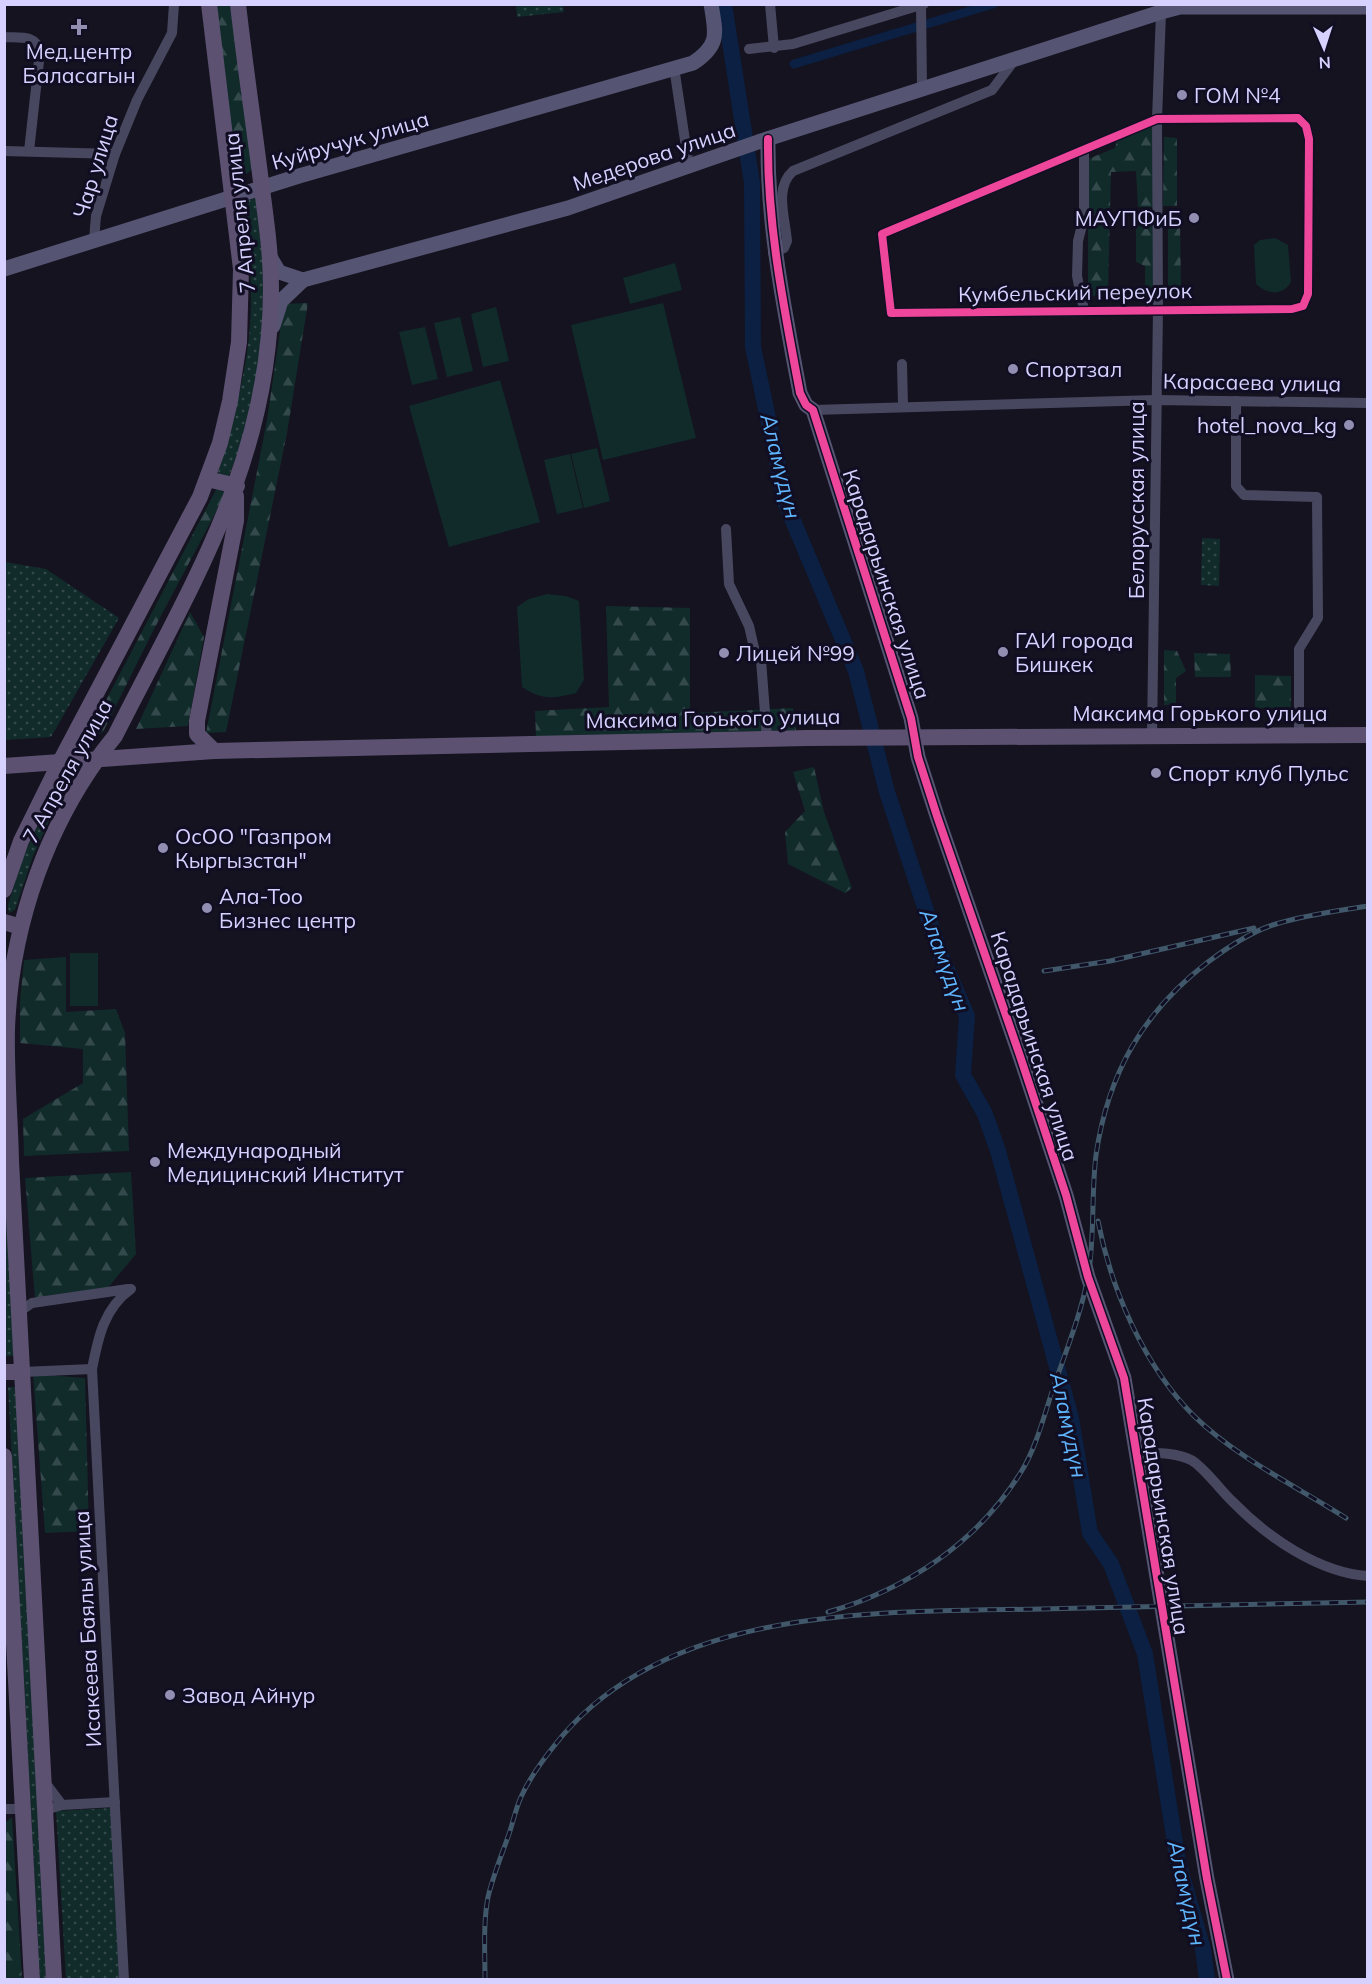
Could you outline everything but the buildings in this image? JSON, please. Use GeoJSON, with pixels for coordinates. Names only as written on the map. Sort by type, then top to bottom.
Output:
{"type":"FeatureCollection","features":[{"type":"Feature","properties":{"kind":"main road","name":"7 Апреля улица"},"geometry":{"type":"LineString","coordinates":[[4,890],[21,842],[61,760],[185,530],[207,479],[230,401],[239,342],[241,301],[238,235],[209,4]]}},
{"type":"Feature","properties":{"kind":"main road","name":"7 Апреля улица"},"geometry":{"type":"LineString","coordinates":[[54,1980],[19,1312],[7,1029],[14,961],[13,925],[51,839],[98,757],[115,736],[216,537],[237,486],[258,411],[268,342],[270,257],[238,4]]}},
{"type":"Feature","properties":{"kind":"main road"},"geometry":{"type":"LineString","coordinates":[[207,479],[237,486],[236,521],[197,721],[197,734],[214,751]]}},
{"type":"Feature","properties":{"kind":"main road","name":"Максима Горького улица"},"geometry":{"type":"LineString","coordinates":[[4,766],[98,757],[214,751],[897,736],[1368,735]]}},
{"type":"Feature","properties":{"kind":"main road"},"geometry":{"type":"LineString","coordinates":[[4,1372],[22,1371]]}},
{"type":"Feature","properties":{"kind":"main road"},"geometry":{"type":"LineString","coordinates":[[4,1456],[32,1980]]}},
{"type":"Feature","properties":{"kind":"street","name":"Чар улица"},"geometry":{"type":"LineString","coordinates":[[94,240],[96,216],[115,154],[136,100],[172,33],[174,4]]}},
{"type":"Feature","properties":{"kind":"street","name":"Куйручук улица"},"geometry":{"type":"LineString","coordinates":[[4,269],[262,187],[675,75],[707,54],[714,42],[711,4]]}},
{"type":"Feature","properties":{"kind":"street"},"geometry":{"type":"LineString","coordinates":[[770,4],[774,48]]}},
{"type":"Feature","properties":{"kind":"street"},"geometry":{"type":"LineString","coordinates":[[749,50],[774,48],[922,5],[922,88]]}},
{"type":"Feature","properties":{"kind":"street","name":"Медерова улица"},"geometry":{"type":"LineString","coordinates":[[268,342],[281,301],[303,280],[568,208],[763,140],[1161,12],[1180,8],[1368,7]]}},
{"type":"Feature","properties":{"kind":"street","name":"Белорусская улица"},"geometry":{"type":"LineString","coordinates":[[1152,736],[1158,308],[1157,119],[1161,12]]}},
{"type":"Feature","properties":{"kind":"street"},"geometry":{"type":"LineString","coordinates":[[4,37],[32,38],[38,44],[40,52],[29,152]]}},
{"type":"Feature","properties":{"kind":"street"},"geometry":{"type":"LineString","coordinates":[[773,253],[784,248],[787,241],[781,187],[793,171],[992,90],[1016,58]]}},
{"type":"Feature","properties":{"kind":"street"},"geometry":{"type":"LineString","coordinates":[[675,75],[689,167]]}},
{"type":"Feature","properties":{"kind":"street","name":"Кумбельский переулок"},"geometry":{"type":"LineString","coordinates":[[1298,118],[1306,126],[1309,140],[1308,294],[1303,306],[1292,309],[1158,308],[891,313],[882,234],[1084,150],[1157,119],[1298,118]]}},
{"type":"Feature","properties":{"kind":"street","name":"Карадарьинская улица"},"geometry":{"type":"LineString","coordinates":[[763,140],[773,253],[800,393],[806,405],[813,410],[911,718],[937,816],[1020,1056],[1066,1195],[1088,1277],[1124,1378],[1201,1848],[1227,1980]]}},
{"type":"Feature","properties":{"kind":"street","name":"Кумбельский переулок"},"geometry":{"type":"LineString","coordinates":[[1084,150],[1084,217],[1078,241],[1077,267],[1084,310]]}},
{"type":"Feature","properties":{"kind":"street"},"geometry":{"type":"LineString","coordinates":[[4,151],[115,154]]}},
{"type":"Feature","properties":{"kind":"street"},"geometry":{"type":"LineString","coordinates":[[270,257],[279,272],[303,280]]}},
{"type":"Feature","properties":{"kind":"street"},"geometry":{"type":"LineString","coordinates":[[902,364],[903,405]]}},
{"type":"Feature","properties":{"kind":"street","name":"Карасаева улица"},"geometry":{"type":"LineString","coordinates":[[813,410],[903,405],[1156,400],[1368,403]]}},
{"type":"Feature","properties":{"kind":"street"},"geometry":{"type":"LineString","coordinates":[[1236,400],[1236,486],[1244,495],[1317,497],[1318,618],[1299,649],[1299,735]]}},
{"type":"Feature","properties":{"kind":"street"},"geometry":{"type":"LineString","coordinates":[[726,530],[729,584],[749,626],[755,652],[761,660],[767,739]]}},
{"type":"Feature","properties":{"kind":"street","name":"Исакеева Баялы улица"},"geometry":{"type":"LineString","coordinates":[[19,1312],[32,1303],[131,1288],[107,1315],[98,1336],[92,1369],[124,1980]]}},
{"type":"Feature","properties":{"kind":"street"},"geometry":{"type":"LineString","coordinates":[[22,1371],[92,1369]]}},
{"type":"Feature","properties":{"kind":"street"},"geometry":{"type":"LineString","coordinates":[[1136,1452],[1168,1454],[1192,1460],[1246,1516],[1296,1551],[1350,1575],[1368,1576]]}},
{"type":"Feature","properties":{"kind":"street"},"geometry":{"type":"LineString","coordinates":[[44,1781],[62,1805]]}},
{"type":"Feature","properties":{"kind":"street"},"geometry":{"type":"LineString","coordinates":[[45,1810],[62,1805],[116,1802]]}},
{"type":"Feature","properties":{"kind":"street"},"geometry":{"type":"LineString","coordinates":[[4,1809],[23,1809]]}},
{"type":"Feature","properties":{"kind":"green space"},"geometry":{"type":"Polygon","coordinates":[[[216,5],[233,5],[252,169],[248,173],[242,174],[235,165],[216,5]]]}},
{"type":"Feature","properties":{"kind":"green space"},"geometry":{"type":"Polygon","coordinates":[[[516,5],[563,5],[564,12],[517,17],[516,5]]]}},
{"type":"Feature","properties":{"kind":"green space"},"geometry":{"type":"Polygon","coordinates":[[[1154,124],[1154,207],[1138,207],[1136,171],[1111,172],[1108,293],[1088,297],[1088,159],[1115,148],[1117,141],[1154,124]]]}},
{"type":"Feature","properties":{"kind":"green space"},"geometry":{"type":"Polygon","coordinates":[[[1164,137],[1177,138],[1177,206],[1163,206],[1164,137]]]}},
{"type":"Feature","properties":{"kind":"green space"},"geometry":{"type":"Polygon","coordinates":[[[257,199],[262,232],[264,267],[264,303],[257,376],[250,411],[229,476],[220,476],[218,472],[235,409],[248,345],[251,275],[243,202],[257,199]]]}},
{"type":"Feature","properties":{"kind":"green space"},"geometry":{"type":"Polygon","coordinates":[[[1154,221],[1154,287],[1145,291],[1145,266],[1136,262],[1136,223],[1154,221]]]}},
{"type":"Feature","properties":{"kind":"green space"},"geometry":{"type":"Polygon","coordinates":[[[1168,225],[1180,225],[1181,286],[1168,286],[1168,225]]]}},
{"type":"Feature","properties":{"kind":"green space"},"geometry":{"type":"Polygon","coordinates":[[[1275,238],[1288,245],[1291,282],[1279,292],[1270,292],[1256,284],[1254,245],[1260,240],[1275,238]]]}},
{"type":"Feature","properties":{"kind":"green space"},"geometry":{"type":"Polygon","coordinates":[[[675,263],[682,290],[630,304],[623,278],[675,263]]]}},
{"type":"Feature","properties":{"kind":"green space"},"geometry":{"type":"Polygon","coordinates":[[[308,303],[287,433],[226,732],[206,733],[267,420],[284,304],[308,303]]]}},
{"type":"Feature","properties":{"kind":"green space"},"geometry":{"type":"Polygon","coordinates":[[[663,303],[696,438],[603,460],[571,325],[663,303]]]}},
{"type":"Feature","properties":{"kind":"green space"},"geometry":{"type":"Polygon","coordinates":[[[496,307],[509,361],[483,367],[471,314],[496,307]]]}},
{"type":"Feature","properties":{"kind":"green space"},"geometry":{"type":"Polygon","coordinates":[[[460,317],[473,371],[447,377],[434,323],[460,317]]]}},
{"type":"Feature","properties":{"kind":"green space"},"geometry":{"type":"Polygon","coordinates":[[[425,327],[438,379],[412,385],[399,332],[425,327]]]}},
{"type":"Feature","properties":{"kind":"green space"},"geometry":{"type":"Polygon","coordinates":[[[500,380],[540,522],[449,547],[409,406],[500,380]]]}},
{"type":"Feature","properties":{"kind":"green space"},"geometry":{"type":"Polygon","coordinates":[[[597,448],[610,501],[584,508],[571,454],[597,448]]]}},
{"type":"Feature","properties":{"kind":"green space"},"geometry":{"type":"Polygon","coordinates":[[[570,454],[583,508],[557,514],[544,460],[570,454]]]}},
{"type":"Feature","properties":{"kind":"green space"},"geometry":{"type":"Polygon","coordinates":[[[217,488],[226,493],[103,732],[97,734],[90,731],[217,488]]]}},
{"type":"Feature","properties":{"kind":"green space"},"geometry":{"type":"Polygon","coordinates":[[[1202,538],[1220,539],[1219,586],[1201,585],[1202,538]]]}},
{"type":"Feature","properties":{"kind":"green space"},"geometry":{"type":"Polygon","coordinates":[[[5,562],[46,569],[119,618],[51,737],[5,740],[5,562]]]}},
{"type":"Feature","properties":{"kind":"green space"},"geometry":{"type":"Polygon","coordinates":[[[547,594],[566,596],[579,601],[584,680],[576,693],[554,697],[535,694],[522,687],[517,607],[529,599],[547,594]]]}},
{"type":"Feature","properties":{"kind":"green space"},"geometry":{"type":"Polygon","coordinates":[[[606,606],[690,608],[690,713],[793,708],[796,730],[536,737],[535,711],[609,707],[606,606]]]}},
{"type":"Feature","properties":{"kind":"green space"},"geometry":{"type":"Polygon","coordinates":[[[190,612],[204,637],[188,726],[136,729],[190,612]]]}},
{"type":"Feature","properties":{"kind":"green space"},"geometry":{"type":"Polygon","coordinates":[[[1164,650],[1177,651],[1186,671],[1176,678],[1176,705],[1164,705],[1164,650]]]}},
{"type":"Feature","properties":{"kind":"green space"},"geometry":{"type":"Polygon","coordinates":[[[1194,653],[1230,654],[1231,677],[1195,677],[1194,653]]]}},
{"type":"Feature","properties":{"kind":"green space"},"geometry":{"type":"Polygon","coordinates":[[[1255,675],[1291,676],[1291,708],[1255,708],[1255,675]]]}},
{"type":"Feature","properties":{"kind":"green space"},"geometry":{"type":"Polygon","coordinates":[[[814,767],[824,812],[852,888],[845,893],[788,864],[785,832],[805,811],[793,772],[814,767]]]}},
{"type":"Feature","properties":{"kind":"green space"},"geometry":{"type":"Polygon","coordinates":[[[53,801],[56,806],[33,856],[15,910],[9,913],[8,905],[23,857],[49,802],[53,801]]]}},
{"type":"Feature","properties":{"kind":"green space"},"geometry":{"type":"Polygon","coordinates":[[[70,953],[98,953],[98,1006],[70,1006],[70,953]]]}},
{"type":"Feature","properties":{"kind":"green space"},"geometry":{"type":"Polygon","coordinates":[[[66,957],[66,1012],[116,1009],[125,1033],[129,1151],[24,1156],[23,1119],[83,1083],[83,1049],[20,1043],[20,1002],[24,960],[66,957]]]}},
{"type":"Feature","properties":{"kind":"green space"},"geometry":{"type":"Polygon","coordinates":[[[131,1172],[136,1254],[106,1290],[35,1299],[25,1178],[131,1172]]]}},
{"type":"Feature","properties":{"kind":"green space"},"geometry":{"type":"Polygon","coordinates":[[[4,1178],[14,1356],[6,1356],[4,1178]]]}},
{"type":"Feature","properties":{"kind":"green space"},"geometry":{"type":"Polygon","coordinates":[[[33,1374],[85,1378],[89,1531],[45,1533],[33,1374]]]}},
{"type":"Feature","properties":{"kind":"green space"},"geometry":{"type":"Polygon","coordinates":[[[8,1387],[16,1387],[48,1979],[40,1979],[8,1387]]]}},
{"type":"Feature","properties":{"kind":"green space"},"geometry":{"type":"Polygon","coordinates":[[[112,1808],[124,1979],[66,1979],[56,1811],[112,1808]]]}},
{"type":"Feature","properties":{"kind":"green space"},"geometry":{"type":"Polygon","coordinates":[[[12,1817],[22,1979],[5,1979],[5,1823],[12,1817]]]}},
{"type":"Feature","properties":{"kind":"waterway","name":"Аламүдүн"},"geometry":{"type":"LineString","coordinates":[[724,4],[752,183],[753,347],[786,504],[856,671],[887,792],[941,956],[967,1016],[963,1075],[985,1114],[998,1151],[1071,1418],[1090,1533],[1111,1564],[1145,1654],[1178,1862],[1203,1949],[1207,1980]]}},
{"type":"Feature","properties":{"kind":"waterway"},"geometry":{"type":"LineString","coordinates":[[794,64],[993,4]]}},
{"type":"Feature","properties":{"kind":"railway"},"geometry":{"type":"LineString","coordinates":[[828,1612],[885,1591],[938,1560],[984,1520],[1004,1497],[1027,1462],[1074,1329],[1088,1277],[1092,1247],[1096,1155],[1109,1097],[1132,1046],[1147,1023],[1185,981],[1216,956],[1249,935],[1287,921],[1368,906]]}},
{"type":"Feature","properties":{"kind":"railway"},"geometry":{"type":"LineString","coordinates":[[1044,971],[1110,961],[1254,928]]}},
{"type":"Feature","properties":{"kind":"railway"},"geometry":{"type":"LineString","coordinates":[[1098,1221],[1111,1273],[1132,1325],[1145,1350],[1176,1396],[1194,1416],[1229,1445],[1267,1471],[1346,1518]]}},
{"type":"Feature","properties":{"kind":"railway"},"geometry":{"type":"LineString","coordinates":[[485,1980],[485,1928],[488,1897],[524,1790],[554,1746],[600,1699],[654,1665],[714,1641],[778,1625],[845,1616],[912,1612],[1368,1602]]}},
{"type":"Feature","properties":{"kind":"cycle path"},"geometry":{"type":"LineString","coordinates":[[1298,118],[1306,126],[1309,139],[1308,294],[1303,306],[1292,309],[891,313],[882,234],[1157,119],[1298,118]]}},
{"type":"Feature","properties":{"kind":"cycle path"},"geometry":{"type":"LineString","coordinates":[[768,139],[773,235],[800,393],[806,405],[813,410],[911,718],[918,757],[1020,1056],[1066,1195],[1088,1277],[1124,1378],[1207,1879],[1227,1980]]}},
{"type":"Feature","properties":{"kind":"place","name":"Мед.центр Баласагын"},"geometry":{"type":"Point","coordinates":[79,27]}},
{"type":"Feature","properties":{"kind":"place","name":"ГОМ №4"},"geometry":{"type":"Point","coordinates":[1182,95]}},
{"type":"Feature","properties":{"kind":"place","name":"МАУПФиБ"},"geometry":{"type":"Point","coordinates":[1194,218]}},
{"type":"Feature","properties":{"kind":"place","name":"Спортзал"},"geometry":{"type":"Point","coordinates":[1013,369]}},
{"type":"Feature","properties":{"kind":"place","name":"hotel_nova_kg"},"geometry":{"type":"Point","coordinates":[1349,425]}},
{"type":"Feature","properties":{"kind":"place","name":"ГАИ города Бишкек"},"geometry":{"type":"Point","coordinates":[1003,652]}},
{"type":"Feature","properties":{"kind":"place","name":"Лицей №99"},"geometry":{"type":"Point","coordinates":[724,653]}},
{"type":"Feature","properties":{"kind":"place","name":"Спорт клуб Пульс"},"geometry":{"type":"Point","coordinates":[1156,773]}},
{"type":"Feature","properties":{"kind":"place","name":"ОсОО \"Газпром Кыргызстан\""},"geometry":{"type":"Point","coordinates":[163,848]}},
{"type":"Feature","properties":{"kind":"place","name":"Ала-Тоо Бизнес центр"},"geometry":{"type":"Point","coordinates":[207,908]}},
{"type":"Feature","properties":{"kind":"place","name":"Международный Медицинский Институт"},"geometry":{"type":"Point","coordinates":[155,1162]}},
{"type":"Feature","properties":{"kind":"place","name":"Завод Айнур"},"geometry":{"type":"Point","coordinates":[170,1695]}}]}
